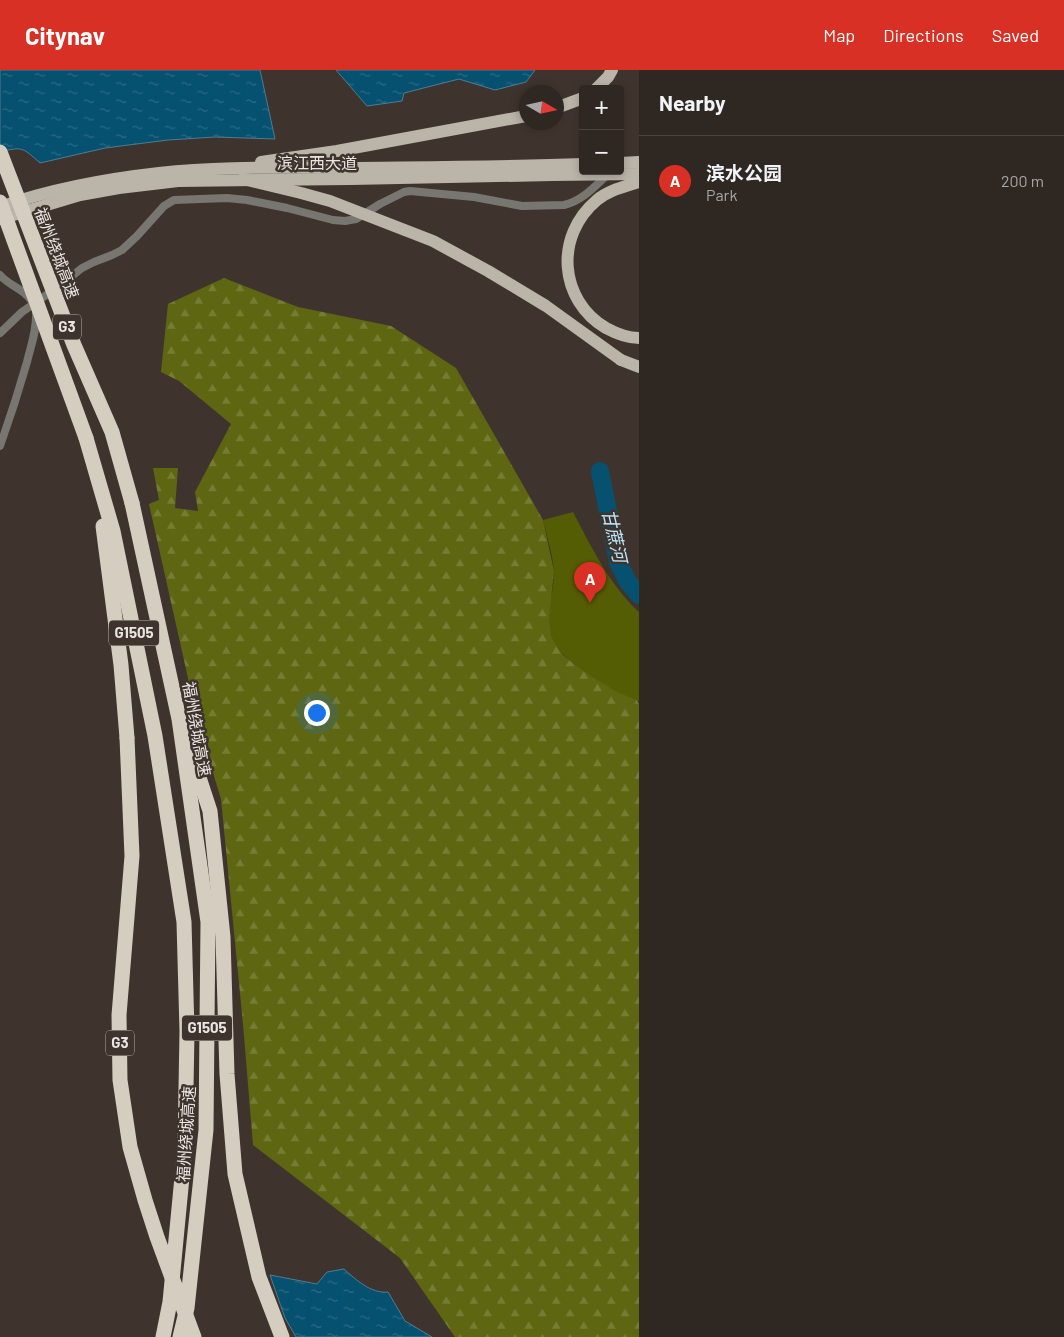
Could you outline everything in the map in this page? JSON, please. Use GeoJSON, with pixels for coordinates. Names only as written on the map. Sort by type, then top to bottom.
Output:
{"type":"FeatureCollection","features":[{"type":"Feature","properties":{"kind":"highway","name":"福州绕城高速"},"geometry":{"type":"LineString","coordinates":[[0,152],[74,345],[112,432],[132,503],[179,719],[208,922],[206,1130],[187,1308],[180,1337]]}},
{"type":"Feature","properties":{"kind":"highway","name":"福州绕城高速"},"geometry":{"type":"LineString","coordinates":[[0,202],[86,438],[155,736],[184,922],[187,1031],[185,1146],[170,1302],[163,1337]]}},
{"type":"Feature","properties":{"kind":"highway","name":"G3"},"geometry":{"type":"LineString","coordinates":[[109,532],[128,738],[132,856],[119,1015],[120,1080],[130,1147],[145,1200],[194,1337]]}},
{"type":"Feature","properties":{"kind":"highway","name":"G3"},"geometry":{"type":"LineString","coordinates":[[179,719],[210,811],[223,937],[227,1074],[235,1174],[259,1278],[282,1337]]}},
{"type":"Feature","properties":{"kind":"main road"},"geometry":{"type":"LineString","coordinates":[[600,85],[612,70]]}},
{"type":"Feature","properties":{"kind":"main road"},"geometry":{"type":"LineString","coordinates":[[564,105],[579,99]]}},
{"type":"Feature","properties":{"kind":"main road"},"geometry":{"type":"LineString","coordinates":[[214,169],[337,152],[519,117]]}},
{"type":"Feature","properties":{"kind":"main road"},"geometry":{"type":"LineString","coordinates":[[624,163],[639,162]]}},
{"type":"Feature","properties":{"kind":"main road","name":"滨江西大道"},"geometry":{"type":"LineString","coordinates":[[0,219],[73,197],[119,188],[178,181],[351,179],[551,170],[579,165]]}},
{"type":"Feature","properties":{"kind":"main road","name":"滨江西大道"},"geometry":{"type":"LineString","coordinates":[[0,207],[82,184],[160,172],[214,169],[551,170],[579,172]]}},
{"type":"Feature","properties":{"kind":"main road","name":"滨江西大道"},"geometry":{"type":"LineString","coordinates":[[624,174],[639,174]]}},
{"type":"Feature","properties":{"kind":"main road"},"geometry":{"type":"LineString","coordinates":[[243,180],[301,192],[330,201],[433,241],[538,301],[621,360],[639,367]]}},
{"type":"Feature","properties":{"kind":"main road"},"geometry":{"type":"LineString","coordinates":[[634,184],[603,196],[582,217],[571,239],[568,269],[570,283],[576,297],[596,322],[616,334],[639,338]]}},
{"type":"Feature","properties":{"kind":"street"},"geometry":{"type":"LineString","coordinates":[[0,333],[22,312],[82,268],[122,250],[164,206],[174,200],[227,198],[246,200],[333,220],[345,221],[356,219],[387,200],[410,191],[474,197],[522,206],[564,205],[582,197],[606,175]]}},
{"type":"Feature","properties":{"kind":"street"},"geometry":{"type":"LineString","coordinates":[[0,275],[28,295],[33,304],[36,321],[35,332],[17,399],[0,446]]}},
{"type":"Feature","properties":{"kind":"green space"},"geometry":{"type":"Polygon","coordinates":[[[224,278],[298,307],[391,326],[456,368],[543,520],[554,571],[549,620],[551,636],[555,644],[563,655],[575,665],[617,692],[637,700],[639,704],[639,1337],[455,1337],[400,1258],[253,1145],[221,799],[199,727],[149,504],[159,500],[153,468],[178,468],[175,508],[198,511],[195,492],[231,424],[179,381],[161,372],[168,304],[224,278]]]}},
{"type":"Feature","properties":{"kind":"green space"},"geometry":{"type":"Polygon","coordinates":[[[573,512],[610,578],[639,612],[639,701],[618,693],[590,677],[562,653],[551,637],[549,613],[554,573],[543,520],[573,512]]]}},
{"type":"Feature","properties":{"kind":"water"},"geometry":{"type":"Polygon","coordinates":[[[0,70],[260,70],[275,139],[215,137],[168,140],[105,148],[40,163],[26,151],[14,149],[0,152],[0,70]]]}},
{"type":"Feature","properties":{"kind":"water"},"geometry":{"type":"Polygon","coordinates":[[[336,70],[535,70],[526,82],[495,90],[459,79],[404,93],[402,101],[367,106],[336,70]]]}},
{"type":"Feature","properties":{"kind":"water"},"geometry":{"type":"Polygon","coordinates":[[[344,1269],[370,1288],[376,1291],[388,1292],[405,1321],[432,1337],[296,1337],[285,1318],[270,1275],[317,1284],[327,1272],[344,1269]]]}},
{"type":"Feature","properties":{"kind":"waterway","name":"甘蔗河"},"geometry":{"type":"LineString","coordinates":[[600,471],[618,562],[628,582],[639,595]]}},
{"type":"Feature","properties":{"kind":"place","name":"滨水公园"},"geometry":{"type":"Point","coordinates":[590,603]}}]}
